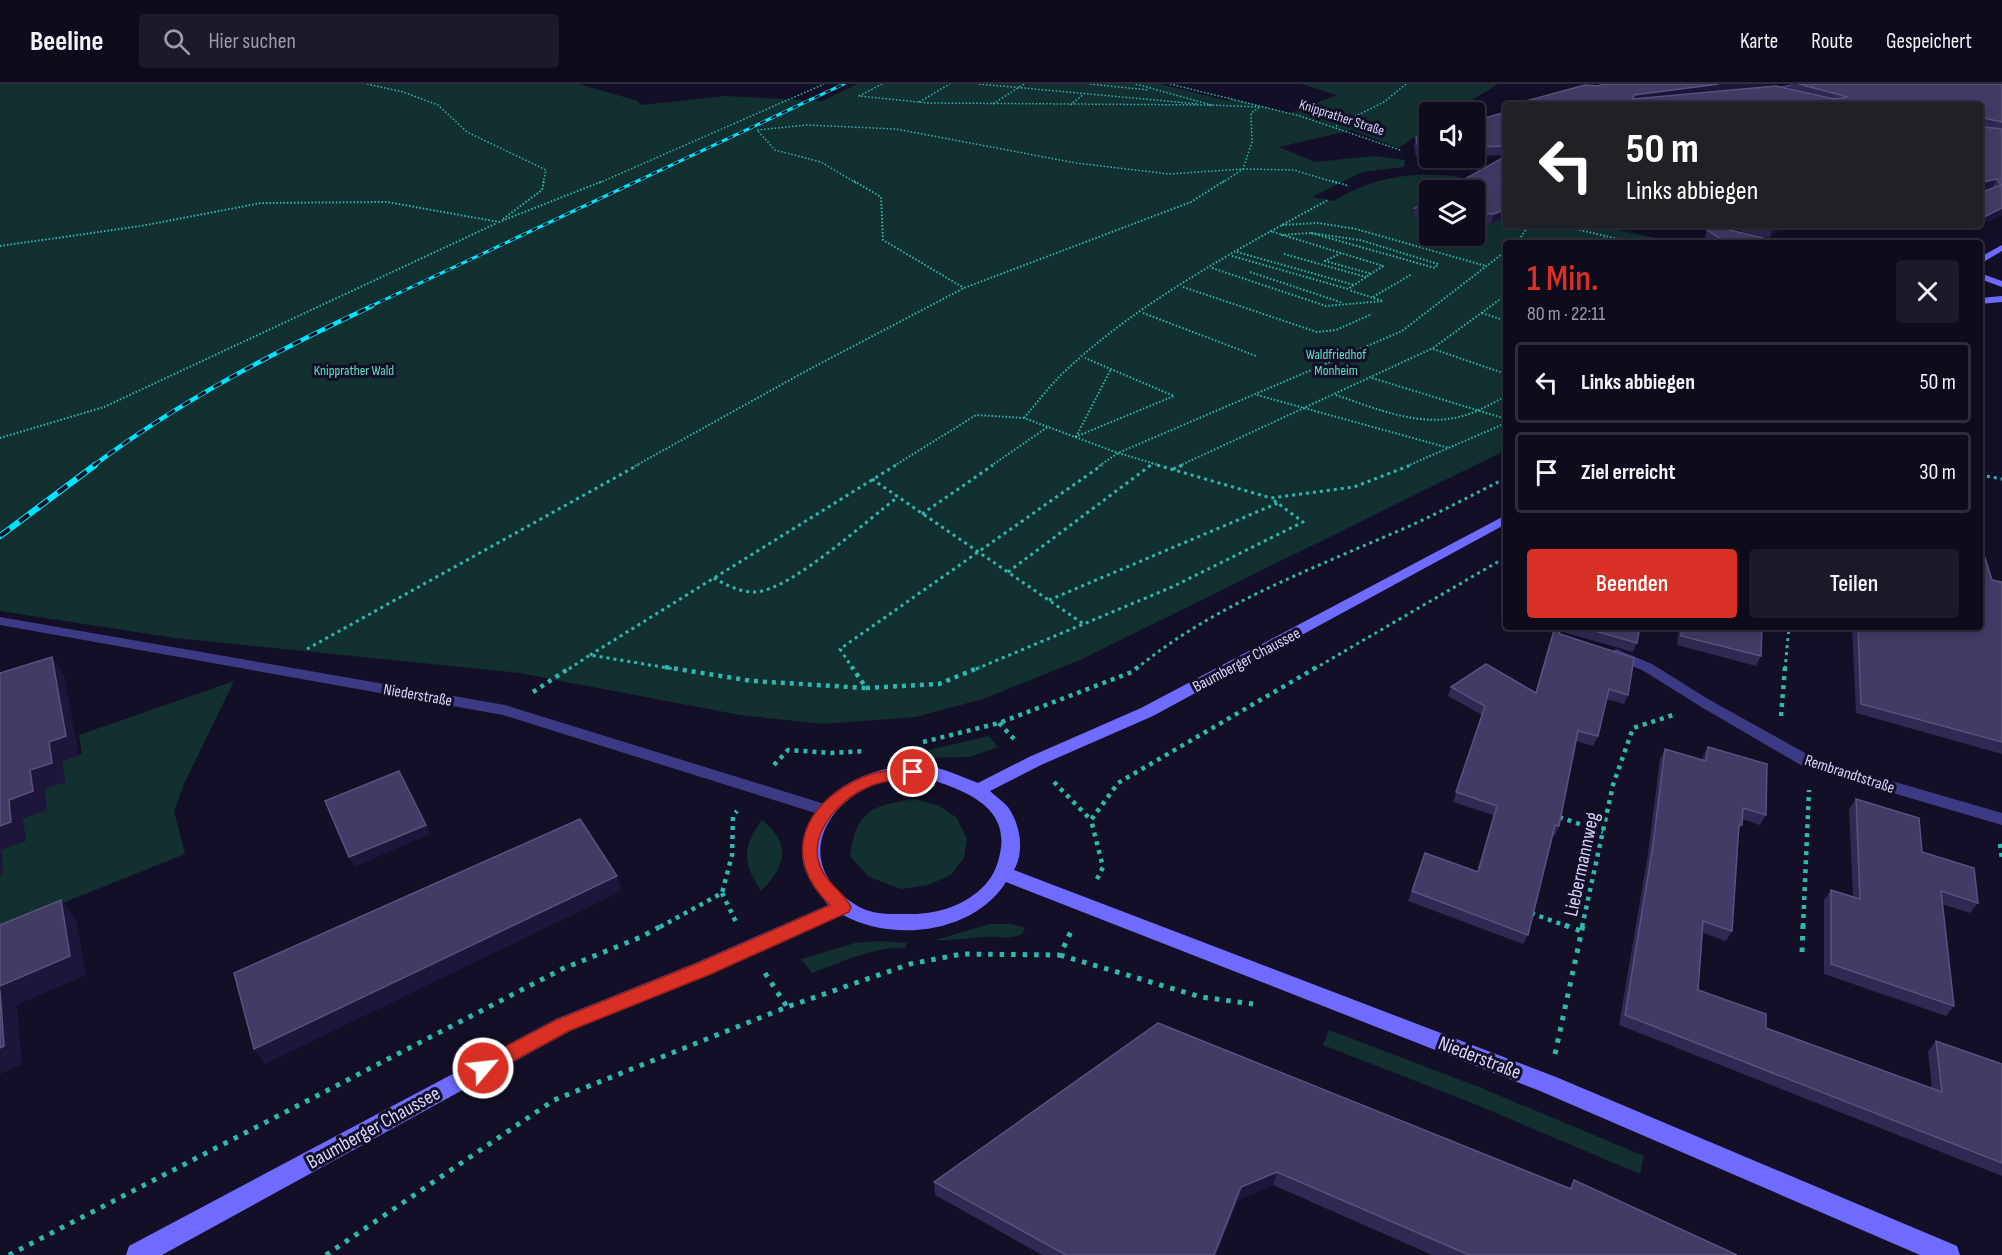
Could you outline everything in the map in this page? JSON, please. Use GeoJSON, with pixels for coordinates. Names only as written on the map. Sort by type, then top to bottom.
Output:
{"type":"FeatureCollection","features":[{"type":"Feature","properties":{"kind":"street"},"geometry":{"type":"LineString","coordinates":[[1760,91],[1802,84]]}},
{"type":"Feature","properties":{"kind":"street"},"geometry":{"type":"LineString","coordinates":[[1771,90],[1791,95]]}},
{"type":"Feature","properties":{"kind":"street"},"geometry":{"type":"LineString","coordinates":[[1706,228],[1761,240]]}},
{"type":"Feature","properties":{"kind":"street"},"geometry":{"type":"LineString","coordinates":[[1983,259],[2002,247]]}},
{"type":"Feature","properties":{"kind":"street"},"geometry":{"type":"LineString","coordinates":[[1983,277],[2002,284]]}},
{"type":"Feature","properties":{"kind":"street"},"geometry":{"type":"LineString","coordinates":[[1983,301],[2002,299]]}},
{"type":"Feature","properties":{"kind":"street","name":"Baumberger Chaussee"},"geometry":{"type":"LineString","coordinates":[[980,789],[1035,761],[1147,712],[1503,521]]}},
{"type":"Feature","properties":{"kind":"street","name":"Niederstraße"},"geometry":{"type":"LineString","coordinates":[[0,621],[505,710],[825,810]]}},
{"type":"Feature","properties":{"kind":"street","name":"Rembrandtstraße"},"geometry":{"type":"LineString","coordinates":[[1607,651],[1647,667],[1810,763],[2002,819]]}},
{"type":"Feature","properties":{"kind":"street"},"geometry":{"type":"LineString","coordinates":[[927,772],[956,777],[980,789],[999,805],[1011,827],[1013,850],[1005,874],[988,895],[964,911],[934,921],[902,924],[870,919],[843,907],[821,886],[810,861],[812,835],[825,810],[845,793],[870,780],[899,773],[927,772]]}},
{"type":"Feature","properties":{"kind":"street","name":"Niederstraße"},"geometry":{"type":"LineString","coordinates":[[1005,874],[1548,1084],[1948,1255]]}},
{"type":"Feature","properties":{"kind":"street","name":"Baumberger Chaussee"},"geometry":{"type":"LineString","coordinates":[[138,1255],[563,1025],[705,968],[843,907]]}},
{"type":"Feature","properties":{"kind":"path"},"geometry":{"type":"LineString","coordinates":[[0,246],[141,226],[261,203],[387,202],[499,222],[542,190],[546,170],[467,132],[438,105],[403,92],[367,84]]}},
{"type":"Feature","properties":{"kind":"path"},"geometry":{"type":"LineString","coordinates":[[0,438],[104,407],[499,222],[573,194],[824,84]]}},
{"type":"Feature","properties":{"kind":"path"},"geometry":{"type":"LineString","coordinates":[[882,84],[859,96],[918,103],[993,105],[1212,105]]}},
{"type":"Feature","properties":{"kind":"path"},"geometry":{"type":"LineString","coordinates":[[918,103],[950,84]]}},
{"type":"Feature","properties":{"kind":"path"},"geometry":{"type":"LineString","coordinates":[[979,84],[1212,105],[1260,107]]}},
{"type":"Feature","properties":{"kind":"path"},"geometry":{"type":"LineString","coordinates":[[993,105],[1024,84]]}},
{"type":"Feature","properties":{"kind":"path"},"geometry":{"type":"LineString","coordinates":[[1090,84],[1162,91]]}},
{"type":"Feature","properties":{"kind":"path"},"geometry":{"type":"LineString","coordinates":[[1110,84],[1118,86]]}},
{"type":"Feature","properties":{"kind":"path"},"geometry":{"type":"LineString","coordinates":[[1136,84],[1212,105]]}},
{"type":"Feature","properties":{"kind":"path","name":"Knipprather Straße"},"geometry":{"type":"LineString","coordinates":[[1170,84],[1335,127],[1400,150]]}},
{"type":"Feature","properties":{"kind":"path"},"geometry":{"type":"LineString","coordinates":[[1335,127],[1384,102],[1406,84]]}},
{"type":"Feature","properties":{"kind":"path"},"geometry":{"type":"LineString","coordinates":[[1070,106],[1084,94]]}},
{"type":"Feature","properties":{"kind":"path"},"geometry":{"type":"LineString","coordinates":[[273,668],[775,388],[964,288],[1191,202],[1243,169],[1252,142],[1251,113],[1260,107]]}},
{"type":"Feature","properties":{"kind":"path"},"geometry":{"type":"LineString","coordinates":[[964,288],[883,240],[881,197],[821,162],[775,150],[757,129],[807,125],[896,129],[1076,163],[1169,174],[1243,169],[1294,170],[1349,186]]}},
{"type":"Feature","properties":{"kind":"path"},"geometry":{"type":"LineString","coordinates":[[1024,418],[1066,371],[1143,312],[1278,226],[1328,200]]}},
{"type":"Feature","properties":{"kind":"path"},"geometry":{"type":"LineString","coordinates":[[1278,226],[1318,223],[1356,229],[1486,266]]}},
{"type":"Feature","properties":{"kind":"path"},"geometry":{"type":"LineString","coordinates":[[1571,228],[1622,240]]}},
{"type":"Feature","properties":{"kind":"path"},"geometry":{"type":"LineString","coordinates":[[1270,231],[1383,266],[1348,290]]}},
{"type":"Feature","properties":{"kind":"path"},"geometry":{"type":"LineString","coordinates":[[1281,234],[1310,231],[1344,234],[1438,264],[1436,268],[1343,240],[1313,235],[1310,231]]}},
{"type":"Feature","properties":{"kind":"path"},"geometry":{"type":"LineString","coordinates":[[1604,240],[1608,237]]}},
{"type":"Feature","properties":{"kind":"path"},"geometry":{"type":"LineString","coordinates":[[1237,252],[1354,285]]}},
{"type":"Feature","properties":{"kind":"path"},"geometry":{"type":"LineString","coordinates":[[1342,253],[1325,261],[1372,274]]}},
{"type":"Feature","properties":{"kind":"path"},"geometry":{"type":"LineString","coordinates":[[866,688],[840,650],[1118,453],[1402,331],[1503,253]]}},
{"type":"Feature","properties":{"kind":"path"},"geometry":{"type":"LineString","coordinates":[[1284,254],[1366,277]]}},
{"type":"Feature","properties":{"kind":"path"},"geometry":{"type":"LineString","coordinates":[[1212,268],[1326,306],[1383,301],[1231,256]]}},
{"type":"Feature","properties":{"kind":"path"},"geometry":{"type":"LineString","coordinates":[[1250,272],[1346,304]]}},
{"type":"Feature","properties":{"kind":"path"},"geometry":{"type":"LineString","coordinates":[[1372,298],[1412,274]]}},
{"type":"Feature","properties":{"kind":"path"},"geometry":{"type":"LineString","coordinates":[[1182,287],[1317,332],[1336,330],[1372,314]]}},
{"type":"Feature","properties":{"kind":"path"},"geometry":{"type":"LineString","coordinates":[[1172,469],[1307,409],[1433,348],[1503,297]]}},
{"type":"Feature","properties":{"kind":"path"},"geometry":{"type":"LineString","coordinates":[[1143,312],[1256,356]]}},
{"type":"Feature","properties":{"kind":"path"},"geometry":{"type":"LineString","coordinates":[[1482,313],[1503,320]]}},
{"type":"Feature","properties":{"kind":"path"},"geometry":{"type":"LineString","coordinates":[[1433,348],[1503,373]]}},
{"type":"Feature","properties":{"kind":"path"},"geometry":{"type":"LineString","coordinates":[[1075,437],[1174,396],[1084,357]]}},
{"type":"Feature","properties":{"kind":"path"},"geometry":{"type":"LineString","coordinates":[[1075,437],[1111,369]]}},
{"type":"Feature","properties":{"kind":"path"},"geometry":{"type":"LineString","coordinates":[[1371,378],[1478,410],[1503,420]]}},
{"type":"Feature","properties":{"kind":"path"},"geometry":{"type":"LineString","coordinates":[[1257,394],[1450,449]]}},
{"type":"Feature","properties":{"kind":"path"},"geometry":{"type":"LineString","coordinates":[[1335,395],[1420,418],[1455,418],[1503,398]]}},
{"type":"Feature","properties":{"kind":"path"},"geometry":{"type":"LineString","coordinates":[[505,710],[590,655],[976,415],[1024,418],[1118,453],[1271,498],[1303,522],[1172,587],[939,684],[866,688],[753,681],[590,655]]}},
{"type":"Feature","properties":{"kind":"path"},"geometry":{"type":"LineString","coordinates":[[1271,498],[1354,487],[1450,449],[1503,422]]}},
{"type":"Feature","properties":{"kind":"path"},"geometry":{"type":"LineString","coordinates":[[922,514],[1049,426]]}},
{"type":"Feature","properties":{"kind":"path"},"geometry":{"type":"LineString","coordinates":[[1008,572],[1154,464]]}},
{"type":"Feature","properties":{"kind":"path"},"geometry":{"type":"LineString","coordinates":[[1983,476],[2002,479]]}},
{"type":"Feature","properties":{"kind":"path"},"geometry":{"type":"LineString","coordinates":[[872,479],[1085,625]]}},
{"type":"Feature","properties":{"kind":"path"},"geometry":{"type":"LineString","coordinates":[[912,744],[999,723],[1132,672],[1171,640],[1267,588],[1394,533],[1503,479]]}},
{"type":"Feature","properties":{"kind":"path"},"geometry":{"type":"LineString","coordinates":[[714,578],[734,589],[746,592],[772,588],[898,498]]}},
{"type":"Feature","properties":{"kind":"path"},"geometry":{"type":"LineString","coordinates":[[1048,600],[1278,503]]}},
{"type":"Feature","properties":{"kind":"path"},"geometry":{"type":"LineString","coordinates":[[1778,744],[1789,630]]}},
{"type":"Feature","properties":{"kind":"path","name":"Liebermannweg"},"geometry":{"type":"LineString","coordinates":[[1548,1084],[1613,785],[1634,729],[1708,704]]}},
{"type":"Feature","properties":{"kind":"path"},"geometry":{"type":"LineString","coordinates":[[9,1255],[562,969],[641,937],[722,893],[732,855],[734,816],[754,786],[788,750],[831,753],[872,751]]}},
{"type":"Feature","properties":{"kind":"path"},"geometry":{"type":"LineString","coordinates":[[1803,951],[1810,763]]}},
{"type":"Feature","properties":{"kind":"path"},"geometry":{"type":"LineString","coordinates":[[1559,817],[1603,832]]}},
{"type":"Feature","properties":{"kind":"path"},"geometry":{"type":"LineString","coordinates":[[1531,913],[1581,931]]}},
{"type":"Feature","properties":{"kind":"path"},"geometry":{"type":"LineString","coordinates":[[1060,955],[1201,997],[1260,1005]]}},
{"type":"Feature","properties":{"kind":"green space","name":"Knipprather Wald"},"geometry":{"type":"Polygon","coordinates":[[[0,84],[579,84],[638,101],[641,105],[725,96],[822,101],[857,84],[1161,84],[1228,101],[1230,98],[1290,113],[1337,95],[1301,84],[1498,84],[1469,102],[1419,102],[1419,134],[1398,148],[1352,130],[1279,147],[1315,162],[1374,156],[1405,160],[1404,167],[1362,172],[1312,197],[1334,201],[1374,182],[1396,177],[1441,175],[1470,180],[1419,180],[1419,246],[1485,246],[1485,184],[1503,191],[1503,228],[1610,228],[1664,240],[1503,240],[1503,451],[1080,660],[983,699],[916,717],[823,724],[740,715],[519,673],[175,638],[0,611],[0,84]]]}},
{"type":"Feature","properties":{"kind":"green space"},"geometry":{"type":"Polygon","coordinates":[[[234,681],[184,784],[174,811],[185,854],[0,928],[0,875],[3,873],[1,850],[23,818],[47,810],[44,789],[65,782],[62,761],[82,754],[79,735],[234,681]]]}},
{"type":"Feature","properties":{"kind":"green space"},"geometry":{"type":"Polygon","coordinates":[[[989,736],[998,747],[970,757],[923,758],[920,752],[989,736]]]}},
{"type":"Feature","properties":{"kind":"green space"},"geometry":{"type":"Polygon","coordinates":[[[915,799],[940,806],[957,818],[967,839],[964,858],[951,875],[928,885],[901,889],[869,877],[850,856],[857,829],[869,812],[888,804],[915,799]]]}},
{"type":"Feature","properties":{"kind":"green space"},"geometry":{"type":"Polygon","coordinates":[[[762,820],[778,838],[782,855],[776,873],[761,891],[751,872],[747,856],[750,839],[762,820]]]}},
{"type":"Feature","properties":{"kind":"green space"},"geometry":{"type":"Polygon","coordinates":[[[990,924],[1012,924],[1025,928],[1022,934],[1013,937],[935,940],[990,924]]]}},
{"type":"Feature","properties":{"kind":"green space"},"geometry":{"type":"Polygon","coordinates":[[[879,941],[907,943],[905,948],[870,952],[812,973],[801,959],[855,943],[879,941]]]}},
{"type":"Feature","properties":{"kind":"green space"},"geometry":{"type":"Polygon","coordinates":[[[1329,1030],[1479,1087],[1644,1156],[1640,1174],[1472,1103],[1323,1045],[1329,1030]]]}},
{"type":"Feature","properties":{"kind":"building"},"geometry":{"type":"Polygon","coordinates":[[[1719,84],[1634,95],[1633,99],[1776,86],[1834,99],[1848,97],[1799,84],[2002,84],[2002,122],[1983,120],[1983,102],[1522,102],[1585,85],[1719,84]]]}},
{"type":"Feature","properties":{"kind":"building"},"geometry":{"type":"Polygon","coordinates":[[[1503,113],[1503,146],[1485,147],[1485,118],[1503,113]]]}},
{"type":"Feature","properties":{"kind":"building"},"geometry":{"type":"Polygon","coordinates":[[[1983,124],[1984,127],[2002,129],[2002,208],[1983,218],[1983,189],[1985,191],[2001,185],[1997,179],[1983,182],[1983,124]]]}},
{"type":"Feature","properties":{"kind":"building"},"geometry":{"type":"Polygon","coordinates":[[[1419,136],[1419,149],[1418,149],[1416,137],[1419,136]]]}},
{"type":"Feature","properties":{"kind":"building"},"geometry":{"type":"Polygon","coordinates":[[[1503,158],[1503,210],[1494,214],[1485,214],[1485,180],[1463,180],[1503,158]]]}},
{"type":"Feature","properties":{"kind":"building"},"geometry":{"type":"Polygon","coordinates":[[[1721,228],[1763,238],[1761,240],[1722,240],[1707,230],[1721,228]]]}},
{"type":"Feature","properties":{"kind":"building"},"geometry":{"type":"Polygon","coordinates":[[[1983,552],[1992,580],[2002,582],[2002,742],[1861,704],[1858,630],[1983,630],[1983,552]]]}},
{"type":"Feature","properties":{"kind":"building"},"geometry":{"type":"Polygon","coordinates":[[[1554,630],[1557,630],[1560,634],[1634,658],[1628,695],[1609,689],[1598,736],[1578,731],[1559,826],[1555,825],[1528,935],[1412,891],[1425,853],[1478,872],[1497,806],[1456,792],[1485,706],[1451,687],[1486,664],[1536,693],[1554,630]]]}},
{"type":"Feature","properties":{"kind":"building"},"geometry":{"type":"Polygon","coordinates":[[[1592,630],[1639,630],[1637,643],[1592,630]]]}},
{"type":"Feature","properties":{"kind":"building"},"geometry":{"type":"Polygon","coordinates":[[[1682,630],[1762,630],[1761,656],[1681,636],[1682,630]]]}},
{"type":"Feature","properties":{"kind":"building"},"geometry":{"type":"Polygon","coordinates":[[[52,657],[66,736],[49,742],[52,763],[30,770],[33,791],[9,800],[11,822],[0,826],[0,673],[52,657]]]}},
{"type":"Feature","properties":{"kind":"building"},"geometry":{"type":"Polygon","coordinates":[[[1708,747],[1767,764],[1766,815],[1743,808],[1742,825],[1739,824],[1732,931],[1703,921],[1698,990],[1766,1014],[1766,1028],[1942,1092],[1936,1041],[2002,1064],[2002,1163],[1625,1015],[1653,845],[1665,749],[1706,761],[1708,747]]]}},
{"type":"Feature","properties":{"kind":"building"},"geometry":{"type":"Polygon","coordinates":[[[399,771],[426,825],[349,857],[325,801],[399,771]]]}},
{"type":"Feature","properties":{"kind":"building"},"geometry":{"type":"Polygon","coordinates":[[[1856,799],[1919,818],[1922,852],[1974,868],[1978,903],[1941,891],[1954,1006],[1831,964],[1831,890],[1860,899],[1856,799]]]}},
{"type":"Feature","properties":{"kind":"building"},"geometry":{"type":"Polygon","coordinates":[[[580,819],[617,876],[254,1049],[234,973],[580,819]]]}},
{"type":"Feature","properties":{"kind":"building"},"geometry":{"type":"Polygon","coordinates":[[[61,900],[70,956],[0,986],[0,925],[61,900]]]}},
{"type":"Feature","properties":{"kind":"building"},"geometry":{"type":"Polygon","coordinates":[[[0,990],[4,1046],[0,1048],[0,990]]]}},
{"type":"Feature","properties":{"kind":"building"},"geometry":{"type":"Polygon","coordinates":[[[1158,1023],[1571,1189],[1574,1180],[1737,1255],[1469,1255],[1277,1172],[1241,1187],[1214,1255],[1066,1255],[934,1182],[1158,1023]]]}},
{"type":"Feature","properties":{"kind":"railway"},"geometry":{"type":"LineString","coordinates":[[369,307],[844,84]]}},
{"type":"Feature","properties":{"kind":"railway"},"geometry":{"type":"LineString","coordinates":[[93,466],[193,399],[300,341],[372,306]]}},
{"type":"Feature","properties":{"kind":"railway"},"geometry":{"type":"LineString","coordinates":[[0,536],[95,465]]}},
{"type":"Feature","properties":{"kind":"route"},"geometry":{"type":"LineString","coordinates":[[483,1068],[563,1025],[705,968],[843,907],[821,886],[810,861],[812,835],[825,810],[845,793],[870,780],[913,772]]}},
{"type":"Feature","properties":{"kind":"park label","name":"Waldfriedhof Monheim"},"geometry":{"type":"Point","coordinates":[1336,362]}}]}
